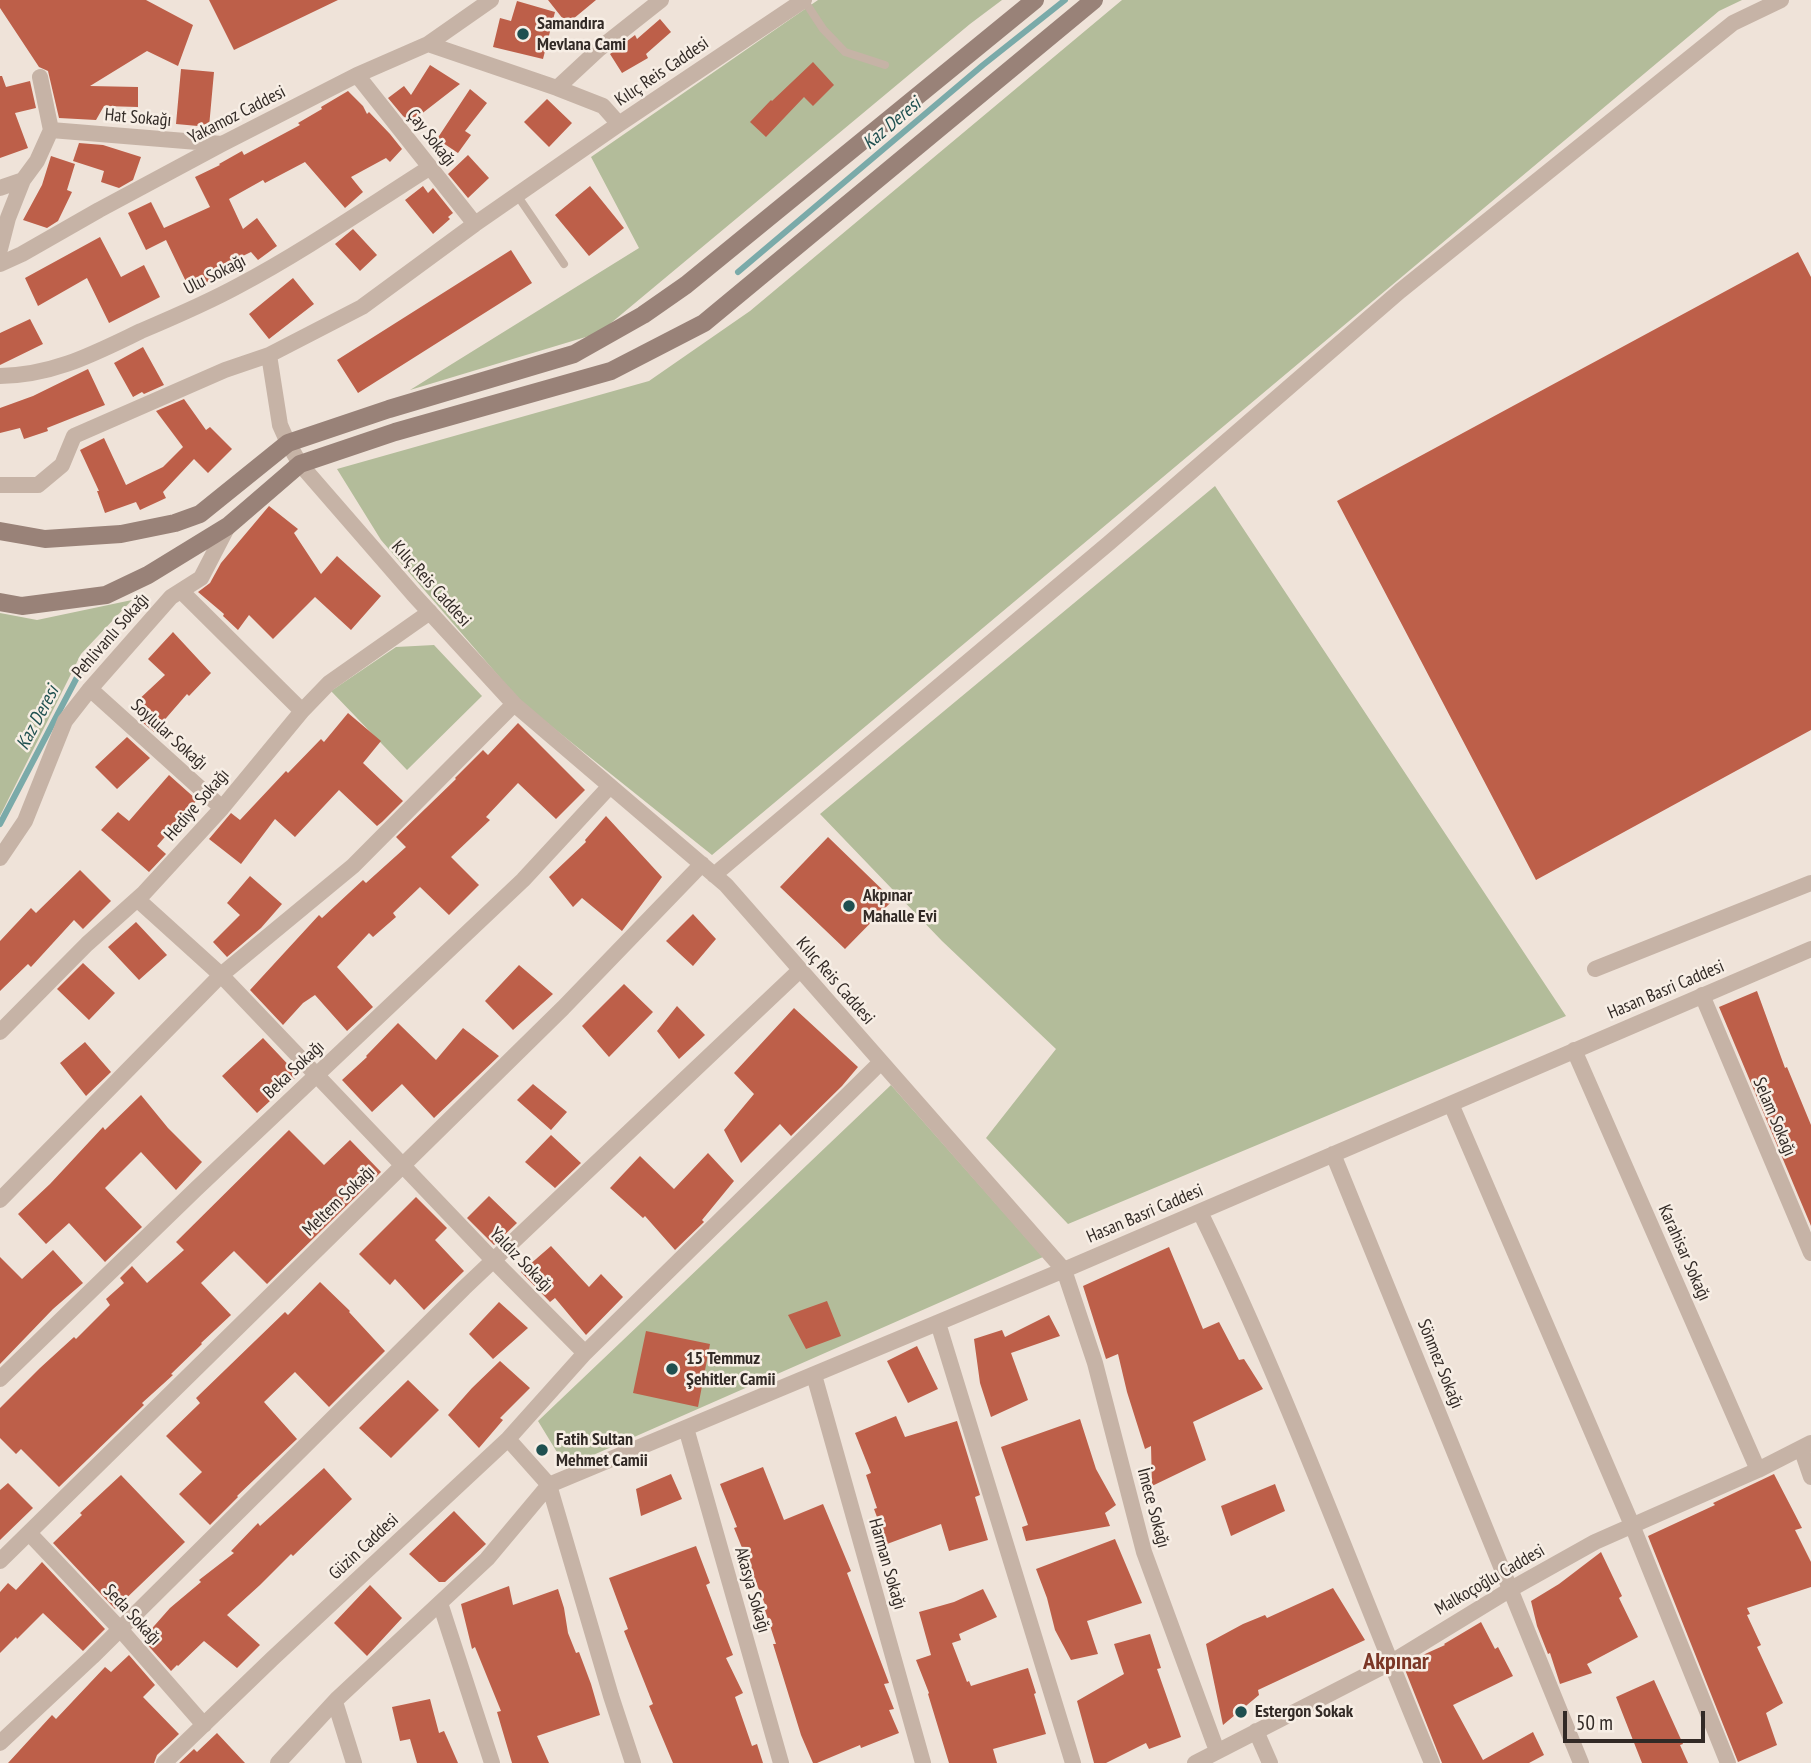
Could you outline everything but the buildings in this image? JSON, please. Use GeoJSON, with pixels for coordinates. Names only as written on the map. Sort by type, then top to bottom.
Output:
{"type":"FeatureCollection","features":[{"type":"Feature","properties":{"kind":"main road"},"geometry":{"type":"LineString","coordinates":[[0,531],[45,539],[121,534],[175,523],[200,514],[288,443],[574,354],[643,315],[685,285],[1035,0]]}},
{"type":"Feature","properties":{"kind":"main road"},"geometry":{"type":"LineString","coordinates":[[0,602],[22,606],[106,595],[148,575],[228,526],[300,464],[395,432],[611,371],[704,323],[1094,0]]}},
{"type":"Feature","properties":{"kind":"street","name":"Yakamoz Caddesi"},"geometry":{"type":"LineString","coordinates":[[0,264],[222,144],[357,75],[428,44],[491,0]]}},
{"type":"Feature","properties":{"kind":"street"},"geometry":{"type":"LineString","coordinates":[[557,88],[599,49],[661,0]]}},
{"type":"Feature","properties":{"kind":"street","name":"Kılıç Reis Caddesi"},"geometry":{"type":"LineString","coordinates":[[804,0],[475,224],[362,307],[269,355],[280,425],[300,464],[514,704],[726,885],[1064,1270]]}},
{"type":"Feature","properties":{"kind":"street","name":"Meltem Sokağı"},"geometry":{"type":"LineString","coordinates":[[0,1561],[708,869],[1098,552],[1400,291],[1733,23],[1781,0]]}},
{"type":"Feature","properties":{"kind":"street"},"geometry":{"type":"LineString","coordinates":[[428,44],[603,106],[619,124]]}},
{"type":"Feature","properties":{"kind":"street","name":"Çay Sokağı"},"geometry":{"type":"LineString","coordinates":[[357,75],[475,224]]}},
{"type":"Feature","properties":{"kind":"street"},"geometry":{"type":"LineString","coordinates":[[0,249],[8,218],[23,180],[37,161],[51,130],[40,77]]}},
{"type":"Feature","properties":{"kind":"street","name":"Hat Sokağı"},"geometry":{"type":"LineString","coordinates":[[51,130],[222,144]]}},
{"type":"Feature","properties":{"kind":"street","name":"Ulu Sokağı"},"geometry":{"type":"LineString","coordinates":[[0,376],[34,374],[59,367],[236,287],[266,271],[429,168]]}},
{"type":"Feature","properties":{"kind":"street"},"geometry":{"type":"LineString","coordinates":[[0,188],[23,180]]}},
{"type":"Feature","properties":{"kind":"street"},"geometry":{"type":"LineString","coordinates":[[0,485],[38,485],[62,465],[74,436],[225,370],[269,355]]}},
{"type":"Feature","properties":{"kind":"street","name":"Pehlivanlı Sokağı"},"geometry":{"type":"LineString","coordinates":[[0,858],[24,821],[65,721],[171,597],[201,578],[228,526]]}},
{"type":"Feature","properties":{"kind":"street"},"geometry":{"type":"LineString","coordinates":[[181,590],[302,711]]}},
{"type":"Feature","properties":{"kind":"street","name":"Hediye Sokağı"},"geometry":{"type":"LineString","coordinates":[[0,1032],[87,944],[137,900],[222,808],[302,711],[329,683],[430,612]]}},
{"type":"Feature","properties":{"kind":"street","name":"Soylular Sokağı"},"geometry":{"type":"LineString","coordinates":[[90,689],[222,808]]}},
{"type":"Feature","properties":{"kind":"street"},"geometry":{"type":"LineString","coordinates":[[0,1200],[221,975],[353,866],[514,704]]}},
{"type":"Feature","properties":{"kind":"street","name":"Beka Sokağı"},"geometry":{"type":"LineString","coordinates":[[0,1379],[196,1189],[523,880],[610,786]]}},
{"type":"Feature","properties":{"kind":"street"},"geometry":{"type":"LineString","coordinates":[[1594,969],[1811,883]]}},
{"type":"Feature","properties":{"kind":"street","name":"Yaldız Sokağı"},"geometry":{"type":"LineString","coordinates":[[137,900],[221,975],[585,1353]]}},
{"type":"Feature","properties":{"kind":"street","name":"Hasan Basri Caddesi"},"geometry":{"type":"LineString","coordinates":[[550,1485],[1064,1270],[1811,949]]}},
{"type":"Feature","properties":{"kind":"street"},"geometry":{"type":"LineString","coordinates":[[0,1743],[120,1629],[493,1260],[800,970]]}},
{"type":"Feature","properties":{"kind":"street","name":"Selam Sokağı"},"geometry":{"type":"LineString","coordinates":[[1702,995],[1811,1253]]}},
{"type":"Feature","properties":{"kind":"street","name":"Karahisar Sokağı"},"geometry":{"type":"LineString","coordinates":[[1574,1050],[1758,1470]]}},
{"type":"Feature","properties":{"kind":"street"},"geometry":{"type":"LineString","coordinates":[[585,1353],[881,1062]]}},
{"type":"Feature","properties":{"kind":"street"},"geometry":{"type":"LineString","coordinates":[[1451,1104],[1632,1525],[1728,1763]]}},
{"type":"Feature","properties":{"kind":"street","name":"Sönmez Sokağı"},"geometry":{"type":"LineString","coordinates":[[1333,1154],[1581,1763]]}},
{"type":"Feature","properties":{"kind":"street"},"geometry":{"type":"LineString","coordinates":[[1199,1212],[1237,1288],[1315,1472],[1432,1763]]}},
{"type":"Feature","properties":{"kind":"street","name":"İmece Sokağı"},"geometry":{"type":"LineString","coordinates":[[1064,1270],[1095,1363],[1144,1552],[1217,1751]]}},
{"type":"Feature","properties":{"kind":"street"},"geometry":{"type":"LineString","coordinates":[[938,1323],[1073,1763]]}},
{"type":"Feature","properties":{"kind":"street","name":"Güzin Caddesi"},"geometry":{"type":"LineString","coordinates":[[164,1763],[508,1439],[585,1353]]}},
{"type":"Feature","properties":{"kind":"street","name":"Harman Sokağı"},"geometry":{"type":"LineString","coordinates":[[814,1375],[923,1763]]}},
{"type":"Feature","properties":{"kind":"street","name":"Akasya Sokağı"},"geometry":{"type":"LineString","coordinates":[[686,1428],[781,1763]]}},
{"type":"Feature","properties":{"kind":"street"},"geometry":{"type":"LineString","coordinates":[[508,1439],[550,1485],[633,1763]]}},
{"type":"Feature","properties":{"kind":"street"},"geometry":{"type":"LineString","coordinates":[[1806,1445],[1811,1477]]}},
{"type":"Feature","properties":{"kind":"street","name":"Malkoçoğlu Caddesi"},"geometry":{"type":"LineString","coordinates":[[1195,1763],[1390,1662],[1511,1588],[1595,1542],[1758,1470],[1806,1445]]}},
{"type":"Feature","properties":{"kind":"street"},"geometry":{"type":"LineString","coordinates":[[278,1763],[335,1702],[487,1559],[550,1485]]}},
{"type":"Feature","properties":{"kind":"street","name":"Seda Sokağı"},"geometry":{"type":"LineString","coordinates":[[29,1533],[120,1629],[204,1725]]}},
{"type":"Feature","properties":{"kind":"street"},"geometry":{"type":"LineString","coordinates":[[440,1603],[492,1763]]}},
{"type":"Feature","properties":{"kind":"street"},"geometry":{"type":"LineString","coordinates":[[335,1702],[354,1763]]}},
{"type":"Feature","properties":{"kind":"street"},"geometry":{"type":"LineString","coordinates":[[1256,1731],[1270,1763]]}},
{"type":"Feature","properties":{"kind":"lane"},"geometry":{"type":"LineString","coordinates":[[804,0],[823,29],[845,52],[885,65]]}},
{"type":"Feature","properties":{"kind":"lane"},"geometry":{"type":"LineString","coordinates":[[517,195],[564,264]]}},
{"type":"Feature","properties":{"kind":"green space"},"geometry":{"type":"Polygon","coordinates":[[[818,0],[1002,0],[599,333],[410,390],[639,248],[591,157],[818,0]]]}},
{"type":"Feature","properties":{"kind":"green space"},"geometry":{"type":"Polygon","coordinates":[[[1122,0],[1742,0],[1719,11],[712,855],[521,702],[381,540],[337,469],[649,381],[750,311],[1122,0]]]}},
{"type":"Feature","properties":{"kind":"green space"},"geometry":{"type":"Polygon","coordinates":[[[1215,486],[1566,1016],[1068,1224],[986,1138],[1056,1049],[942,941],[820,814],[1215,486]]]}},
{"type":"Feature","properties":{"kind":"green space"},"geometry":{"type":"Polygon","coordinates":[[[132,600],[81,654],[0,816],[0,613],[37,620],[132,600]]]}},
{"type":"Feature","properties":{"kind":"green space"},"geometry":{"type":"Polygon","coordinates":[[[434,645],[482,696],[407,770],[331,691],[396,647],[434,645]]]}},
{"type":"Feature","properties":{"kind":"green space"},"geometry":{"type":"Polygon","coordinates":[[[891,1085],[1043,1257],[566,1467],[538,1421],[891,1085]]]}},
{"type":"Feature","properties":{"kind":"waterway","name":"Kaz Deresi"},"geometry":{"type":"LineString","coordinates":[[738,272],[983,65],[1065,0]]}},
{"type":"Feature","properties":{"kind":"waterway","name":"Kaz Deresi"},"geometry":{"type":"LineString","coordinates":[[0,824],[84,664]]}},
{"type":"Feature","properties":{"kind":"place","name":"Samandıra Mevlana Cami"},"geometry":{"type":"Point","coordinates":[523,34]}},
{"type":"Feature","properties":{"kind":"place","name":"Akpınar Mahalle Evi"},"geometry":{"type":"Point","coordinates":[849,906]}},
{"type":"Feature","properties":{"kind":"place","name":"15 Temmuz Şehitler Camii"},"geometry":{"type":"Point","coordinates":[672,1369]}},
{"type":"Feature","properties":{"kind":"place","name":"Fatih Sultan Mehmet Camii"},"geometry":{"type":"Point","coordinates":[542,1450]}},
{"type":"Feature","properties":{"kind":"place","name":"Estergon Sokak"},"geometry":{"type":"Point","coordinates":[1241,1712]}},
{"type":"Feature","properties":{"kind":"district","name":"Akpınar"},"geometry":{"type":"Point","coordinates":[1396,1662]}}]}
